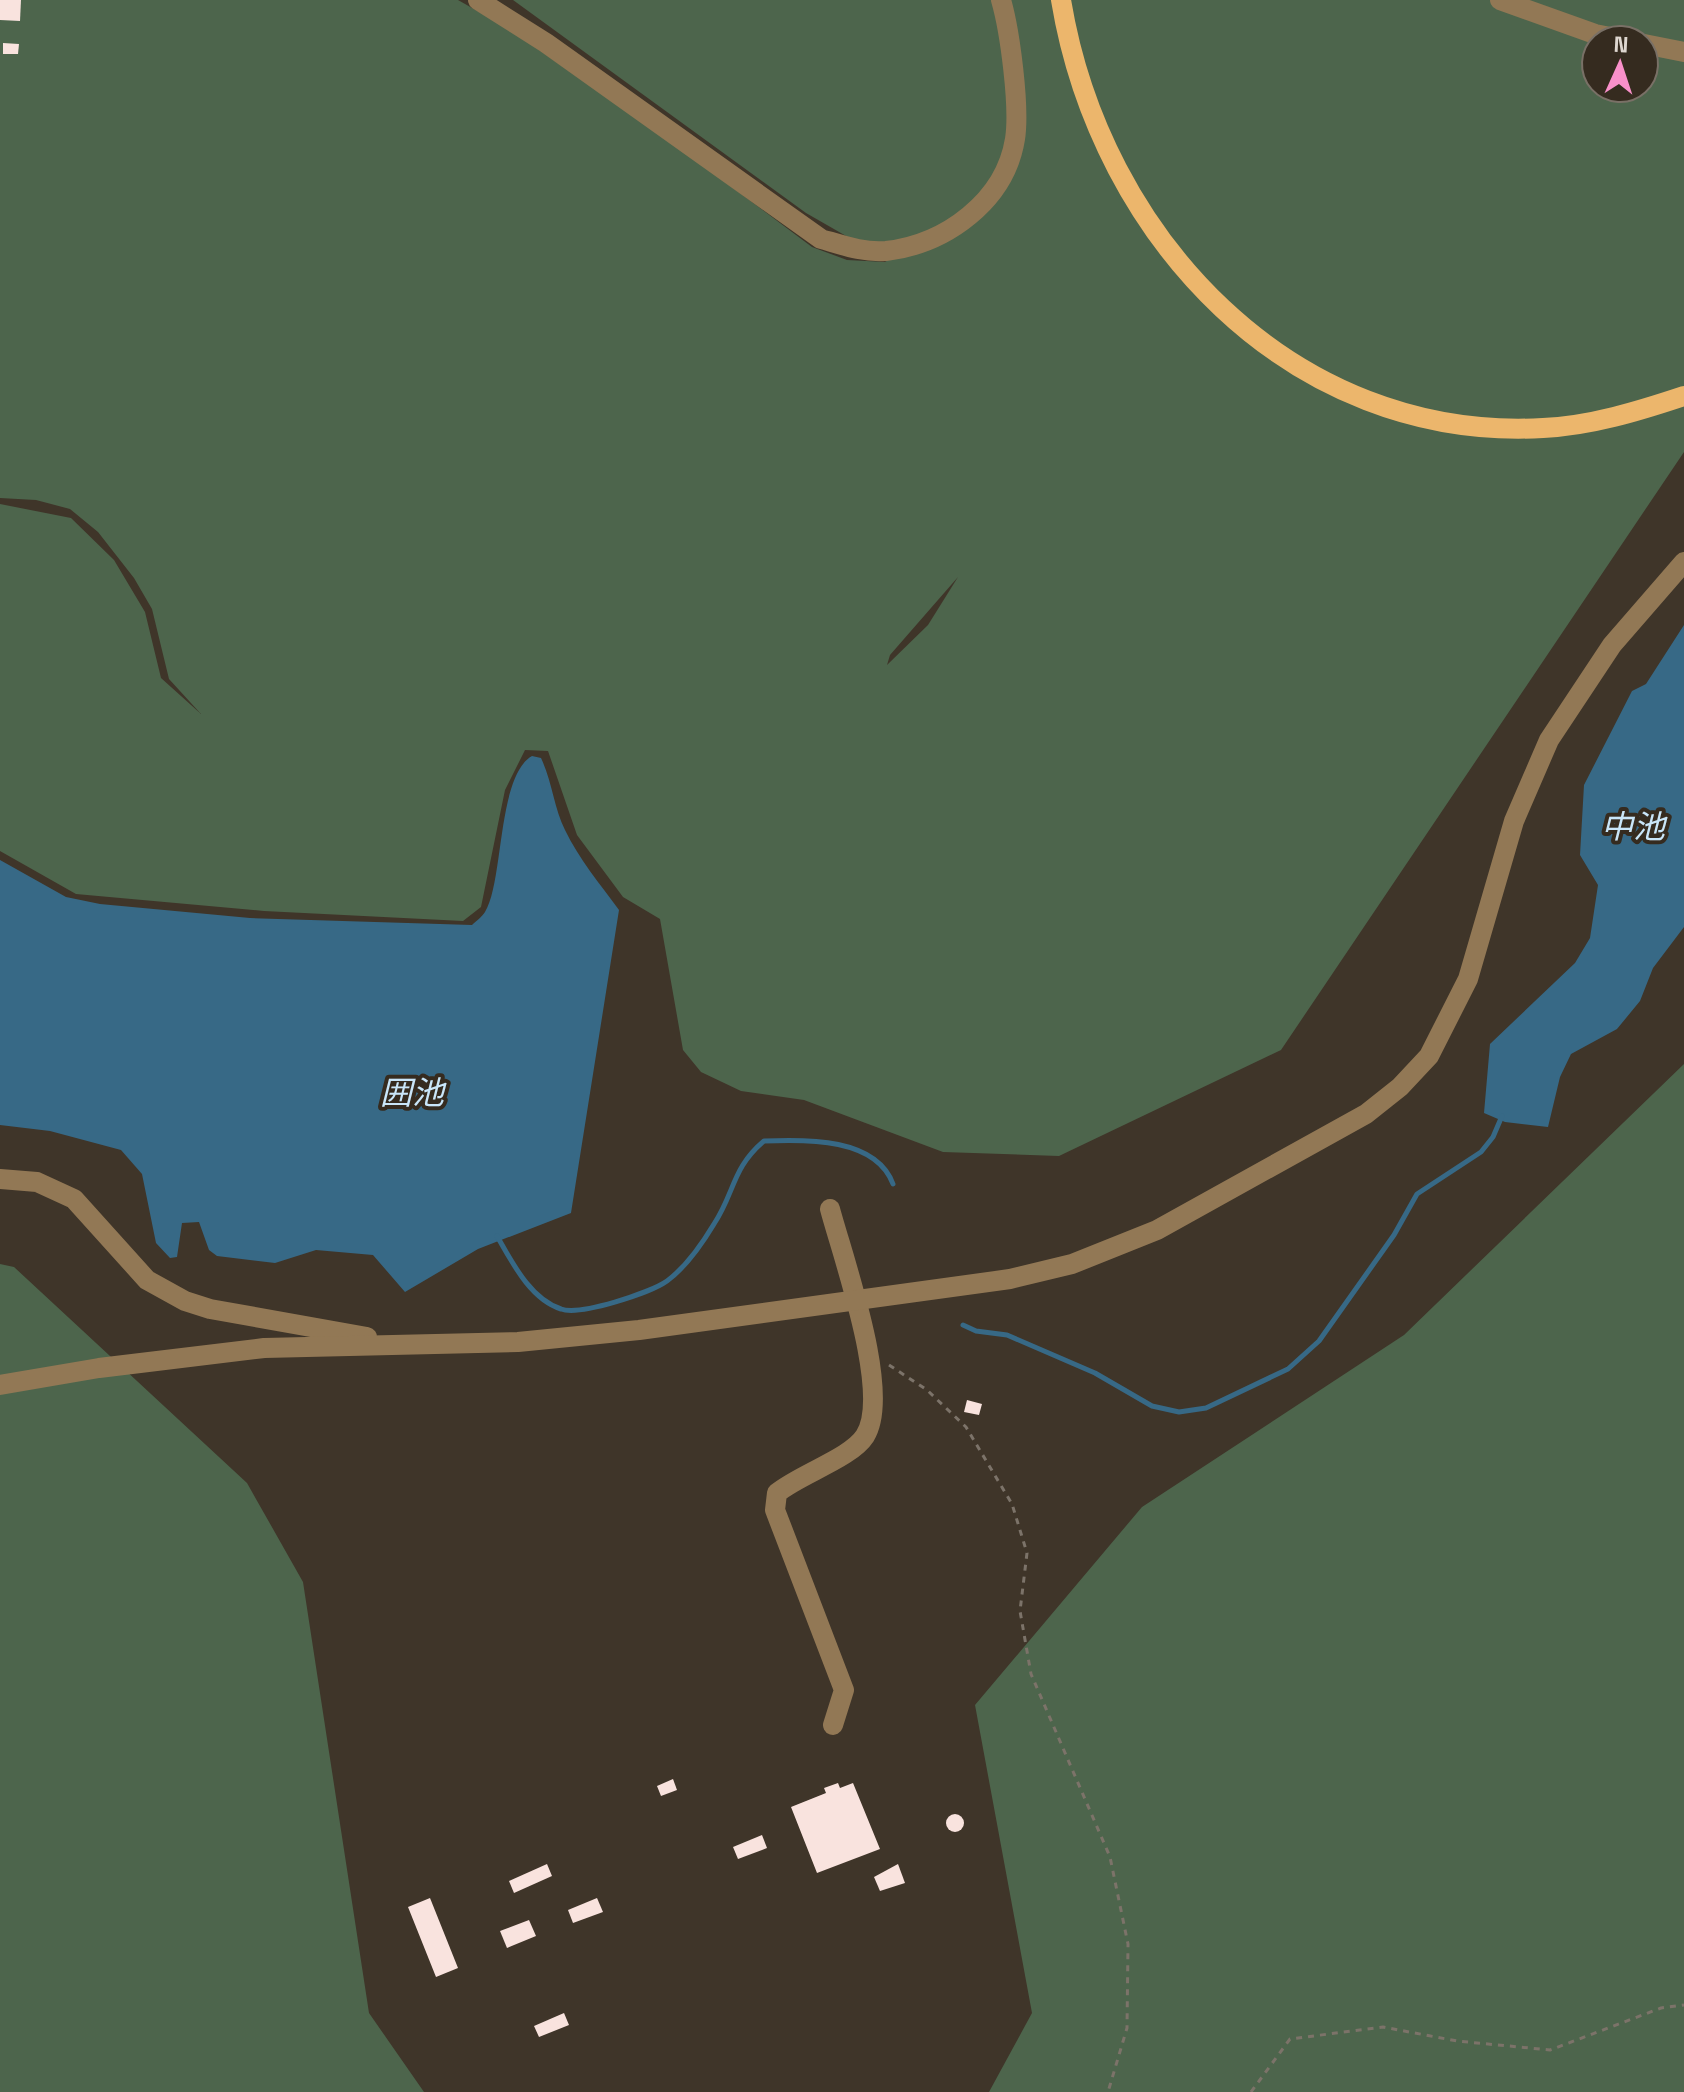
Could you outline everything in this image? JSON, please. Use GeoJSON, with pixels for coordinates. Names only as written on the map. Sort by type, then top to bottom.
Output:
{"type":"FeatureCollection","features":[{"type":"Feature","properties":{"kind":"main road"},"geometry":{"type":"LineString","coordinates":[[1061,0],[1078,75],[1095,123],[1142,211],[1178,263],[1232,317],[1268,348],[1307,374],[1352,397],[1402,414],[1450,424],[1498,429],[1578,423],[1684,396]]}},
{"type":"Feature","properties":{"kind":"street"},"geometry":{"type":"LineString","coordinates":[[478,0],[546,43],[821,239],[860,250],[885,251],[917,244],[948,232],[976,212],[1006,168],[1015,139],[1015,103],[1001,0]]}},
{"type":"Feature","properties":{"kind":"street"},"geometry":{"type":"LineString","coordinates":[[1500,0],[1580,29]]}},
{"type":"Feature","properties":{"kind":"street"},"geometry":{"type":"LineString","coordinates":[[1660,47],[1684,52]]}},
{"type":"Feature","properties":{"kind":"street"},"geometry":{"type":"LineString","coordinates":[[0,1385],[99,1368],[264,1348],[518,1342],[639,1330],[1010,1279],[1119,1248],[1327,1139],[1400,1087],[1429,1056],[1468,979],[1514,821],[1549,740],[1612,645],[1684,562]]}},
{"type":"Feature","properties":{"kind":"street"},"geometry":{"type":"LineString","coordinates":[[0,1179],[37,1182],[74,1199],[147,1280],[185,1301],[210,1309],[414,1345]]}},
{"type":"Feature","properties":{"kind":"street"},"geometry":{"type":"LineString","coordinates":[[830,1209],[870,1352],[872,1420],[864,1439],[791,1481],[777,1493],[775,1510],[844,1690],[833,1725]]}},
{"type":"Feature","properties":{"kind":"path"},"geometry":{"type":"LineString","coordinates":[[870,1352],[927,1390],[966,1427],[1012,1504],[1027,1553],[1024,1599],[1020,1611],[1031,1674],[1110,1857],[1120,1894],[1128,1944],[1127,2028],[1108,2092]]}},
{"type":"Feature","properties":{"kind":"path"},"geometry":{"type":"LineString","coordinates":[[1251,2092],[1290,2039],[1383,2027],[1457,2041],[1550,2050],[1661,2008],[1684,2005]]}},
{"type":"Feature","properties":{"kind":"green space"},"geometry":{"type":"Polygon","coordinates":[[[0,0],[458,0],[511,30],[812,247],[847,260],[885,262],[888,260],[806,213],[513,0],[1684,0],[1684,452],[1281,1050],[1059,1156],[943,1152],[804,1100],[741,1091],[701,1072],[683,1050],[660,919],[623,897],[577,835],[548,751],[525,750],[505,790],[481,907],[463,921],[264,911],[76,894],[0,851],[0,504],[71,518],[114,560],[145,612],[161,678],[201,714],[169,679],[152,609],[134,578],[98,532],[70,509],[36,500],[0,498],[0,0]],[[958,577],[890,655],[887,665],[928,625],[958,577]]]}},
{"type":"Feature","properties":{"kind":"green space"},"geometry":{"type":"Polygon","coordinates":[[[1684,1064],[1684,2092],[989,2092],[1032,2013],[975,1705],[1142,1507],[1404,1335],[1684,1064]]]}},
{"type":"Feature","properties":{"kind":"green space"},"geometry":{"type":"Polygon","coordinates":[[[0,1264],[14,1267],[247,1483],[303,1582],[369,2013],[424,2092],[0,2092],[0,1264]]]}},
{"type":"Feature","properties":{"kind":"water","name":"中池"},"geometry":{"type":"Polygon","coordinates":[[[1684,625],[1684,927],[1653,968],[1640,1001],[1617,1029],[1571,1054],[1560,1077],[1548,1127],[1505,1122],[1484,1113],[1490,1044],[1575,963],[1590,938],[1598,885],[1580,855],[1584,785],[1632,691],[1646,684],[1684,625]]]}},
{"type":"Feature","properties":{"kind":"water","name":"囲池"},"geometry":{"type":"Polygon","coordinates":[[[532,756],[541,758],[561,822],[571,841],[619,910],[571,1213],[478,1249],[405,1292],[373,1255],[316,1250],[275,1263],[217,1256],[209,1250],[199,1222],[182,1223],[177,1257],[170,1258],[156,1243],[142,1174],[121,1150],[50,1131],[0,1125],[0,860],[66,897],[100,904],[250,918],[472,925],[485,912],[491,897],[513,784],[521,767],[532,756]]]}},
{"type":"Feature","properties":{"kind":"building"},"geometry":{"type":"Polygon","coordinates":[[[0,0],[21,0],[20,21],[0,20],[0,0]]]}},
{"type":"Feature","properties":{"kind":"building"},"geometry":{"type":"Polygon","coordinates":[[[3,43],[19,44],[18,54],[3,54],[3,43]]]}},
{"type":"Feature","properties":{"kind":"building"},"geometry":{"type":"Polygon","coordinates":[[[967,1400],[982,1404],[979,1415],[964,1412],[967,1400]]]}},
{"type":"Feature","properties":{"kind":"building"},"geometry":{"type":"Polygon","coordinates":[[[673,1779],[677,1790],[661,1796],[657,1786],[673,1779]]]}},
{"type":"Feature","properties":{"kind":"building"},"geometry":{"type":"Polygon","coordinates":[[[838,1783],[840,1788],[853,1783],[880,1849],[817,1873],[791,1807],[826,1793],[824,1788],[838,1783]]]}},
{"type":"Feature","properties":{"kind":"building"},"geometry":{"type":"Polygon","coordinates":[[[955,1814],[964,1823],[955,1832],[946,1823],[955,1814]]]}},
{"type":"Feature","properties":{"kind":"building"},"geometry":{"type":"Polygon","coordinates":[[[762,1835],[767,1848],[738,1859],[733,1847],[762,1835]]]}},
{"type":"Feature","properties":{"kind":"building"},"geometry":{"type":"Polygon","coordinates":[[[547,1864],[552,1876],[514,1893],[509,1881],[547,1864]]]}},
{"type":"Feature","properties":{"kind":"building"},"geometry":{"type":"Polygon","coordinates":[[[898,1864],[905,1883],[880,1891],[874,1877],[898,1864]]]}},
{"type":"Feature","properties":{"kind":"building"},"geometry":{"type":"Polygon","coordinates":[[[430,1898],[458,1968],[436,1977],[408,1907],[430,1898]]]}},
{"type":"Feature","properties":{"kind":"building"},"geometry":{"type":"Polygon","coordinates":[[[597,1898],[603,1912],[573,1923],[568,1910],[597,1898]]]}},
{"type":"Feature","properties":{"kind":"building"},"geometry":{"type":"Polygon","coordinates":[[[529,1920],[536,1936],[507,1948],[500,1931],[529,1920]]]}},
{"type":"Feature","properties":{"kind":"building"},"geometry":{"type":"Polygon","coordinates":[[[564,2013],[569,2025],[539,2037],[534,2026],[564,2013]]]}},
{"type":"Feature","properties":{"kind":"waterway"},"geometry":{"type":"LineString","coordinates":[[963,1325],[976,1331],[1007,1335],[1095,1373],[1152,1406],[1179,1412],[1206,1408],[1288,1369],[1319,1341],[1394,1235],[1417,1194],[1481,1152],[1493,1137],[1502,1116]]}},
{"type":"Feature","properties":{"kind":"waterway"},"geometry":{"type":"LineString","coordinates":[[497,1236],[523,1278],[540,1297],[561,1309],[583,1309],[646,1291],[674,1275],[704,1239],[746,1161],[764,1141],[800,1140],[838,1144],[872,1158],[884,1169],[893,1184]]}}]}
